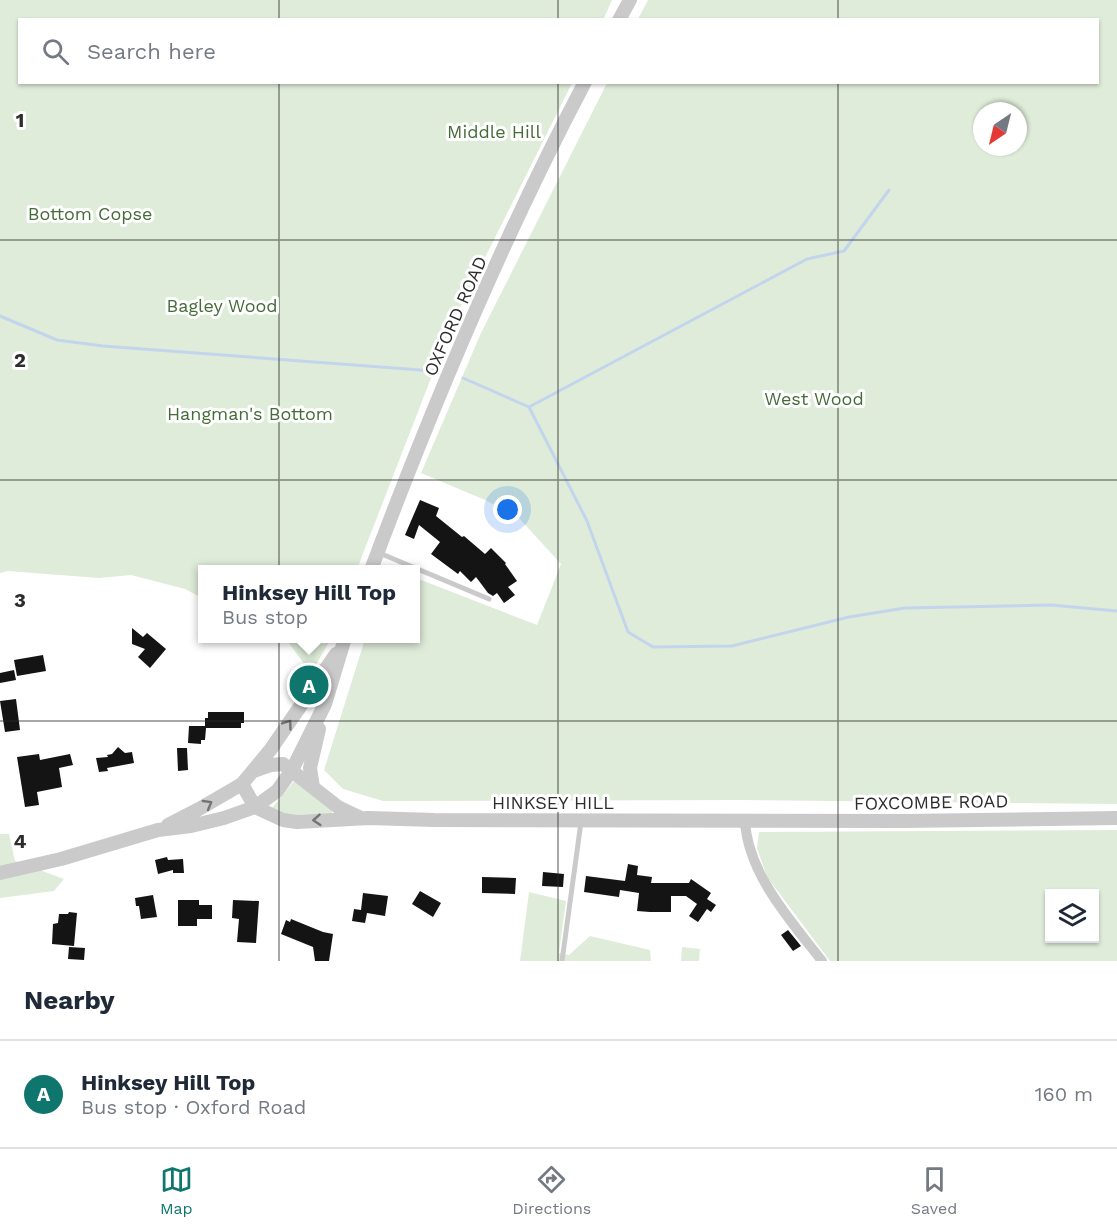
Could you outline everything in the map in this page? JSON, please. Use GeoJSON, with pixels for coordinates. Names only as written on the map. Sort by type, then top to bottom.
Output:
{"type":"FeatureCollection","features":[{"type":"Feature","properties":{"kind":"street"},"geometry":{"type":"LineString","coordinates":[[620,18],[630,0]]}},
{"type":"Feature","properties":{"kind":"street","name":"OXFORD ROAD"},"geometry":{"type":"LineString","coordinates":[[372,565],[466,331],[548,154],[584,84]]}},
{"type":"Feature","properties":{"kind":"street"},"geometry":{"type":"LineString","coordinates":[[158,830],[242,784],[306,700],[343,643]]}},
{"type":"Feature","properties":{"kind":"street"},"geometry":{"type":"LineString","coordinates":[[313,787],[310,768],[325,704],[344,643]]}},
{"type":"Feature","properties":{"kind":"street"},"geometry":{"type":"LineString","coordinates":[[0,873],[61,859],[158,830],[191,826],[224,818],[255,807],[277,791],[292,770],[325,704]]}},
{"type":"Feature","properties":{"kind":"street"},"geometry":{"type":"LineString","coordinates":[[254,771],[271,765],[283,764],[292,770]]}},
{"type":"Feature","properties":{"kind":"street","name":"HINKSEY HILL"},"geometry":{"type":"LineString","coordinates":[[292,770],[338,807],[360,818]]}},
{"type":"Feature","properties":{"kind":"street"},"geometry":{"type":"LineString","coordinates":[[242,784],[255,807]]}},
{"type":"Feature","properties":{"kind":"street","name":"HINKSEY HILL"},"geometry":{"type":"LineString","coordinates":[[255,807],[274,817],[297,822],[360,818],[745,820]]}},
{"type":"Feature","properties":{"kind":"street","name":"FOXCOMBE ROAD"},"geometry":{"type":"LineString","coordinates":[[745,820],[903,821],[1117,818]]}},
{"type":"Feature","properties":{"kind":"street"},"geometry":{"type":"LineString","coordinates":[[745,820],[751,855],[760,873],[787,915],[822,961]]}},
{"type":"Feature","properties":{"kind":"lane"},"geometry":{"type":"LineString","coordinates":[[377,552],[408,565]]}},
{"type":"Feature","properties":{"kind":"lane"},"geometry":{"type":"LineString","coordinates":[[420,570],[489,599]]}},
{"type":"Feature","properties":{"kind":"lane"},"geometry":{"type":"LineString","coordinates":[[562,961],[581,820]]}},
{"type":"Feature","properties":{"kind":"green space","name":"Hangman's Bottom"},"geometry":{"type":"Polygon","coordinates":[[[0,0],[612,0],[604,18],[18,18],[18,84],[572,84],[452,324],[359,565],[198,565],[198,596],[185,589],[131,575],[99,578],[8,571],[0,573],[0,0]]]}},
{"type":"Feature","properties":{"kind":"green space","name":"West Wood"},"geometry":{"type":"Polygon","coordinates":[[[648,0],[1117,0],[1117,804],[741,800],[383,801],[343,789],[324,770],[364,643],[420,643],[420,580],[537,625],[561,564],[518,517],[485,500],[421,473],[481,333],[606,84],[1099,84],[1099,18],[639,18],[648,0]]]}},
{"type":"Feature","properties":{"kind":"green space"},"geometry":{"type":"Polygon","coordinates":[[[289,643],[329,643],[311,673],[289,643]]]}},
{"type":"Feature","properties":{"kind":"green space"},"geometry":{"type":"Polygon","coordinates":[[[295,780],[332,809],[332,814],[289,815],[271,809],[295,780]]]}},
{"type":"Feature","properties":{"kind":"green space"},"geometry":{"type":"Polygon","coordinates":[[[1117,830],[1117,961],[830,961],[767,877],[757,848],[759,832],[1117,830]]]}},
{"type":"Feature","properties":{"kind":"green space"},"geometry":{"type":"Polygon","coordinates":[[[0,834],[9,834],[15,861],[64,879],[54,891],[0,898],[0,834]]]}},
{"type":"Feature","properties":{"kind":"green space"},"geometry":{"type":"Polygon","coordinates":[[[529,892],[566,901],[559,953],[569,955],[590,936],[650,950],[651,961],[520,961],[529,892]]]}},
{"type":"Feature","properties":{"kind":"green space"},"geometry":{"type":"Polygon","coordinates":[[[682,947],[700,949],[699,961],[681,961],[682,947]]]}},
{"type":"Feature","properties":{"kind":"building"},"geometry":{"type":"Polygon","coordinates":[[[420,500],[439,508],[436,516],[485,554],[491,548],[506,563],[517,581],[508,587],[515,595],[504,603],[497,593],[493,596],[488,593],[476,577],[471,582],[460,571],[458,574],[431,554],[440,542],[419,525],[414,539],[405,535],[420,500]]]}},
{"type":"Feature","properties":{"kind":"building"},"geometry":{"type":"Polygon","coordinates":[[[132,628],[143,637],[147,633],[166,649],[150,668],[138,657],[145,649],[132,644],[132,628]]]}},
{"type":"Feature","properties":{"kind":"building"},"geometry":{"type":"Polygon","coordinates":[[[43,655],[46,671],[17,676],[14,660],[43,655]]]}},
{"type":"Feature","properties":{"kind":"building"},"geometry":{"type":"Polygon","coordinates":[[[14,670],[16,680],[0,683],[0,673],[14,670]]]}},
{"type":"Feature","properties":{"kind":"building"},"geometry":{"type":"Polygon","coordinates":[[[16,699],[20,730],[5,732],[0,701],[16,699]]]}},
{"type":"Feature","properties":{"kind":"building"},"geometry":{"type":"Polygon","coordinates":[[[208,712],[244,712],[244,723],[241,723],[241,728],[206,728],[205,740],[201,740],[201,744],[188,743],[189,726],[205,726],[208,712]]]}},
{"type":"Feature","properties":{"kind":"building"},"geometry":{"type":"Polygon","coordinates":[[[118,747],[125,753],[132,752],[134,763],[107,768],[108,771],[99,772],[96,758],[108,757],[107,755],[112,754],[118,747]]]}},
{"type":"Feature","properties":{"kind":"building"},"geometry":{"type":"Polygon","coordinates":[[[177,748],[187,748],[188,770],[178,771],[177,748]]]}},
{"type":"Feature","properties":{"kind":"building"},"geometry":{"type":"Polygon","coordinates":[[[39,754],[40,760],[70,754],[73,765],[59,768],[62,787],[37,792],[39,805],[25,807],[17,757],[39,754]]]}},
{"type":"Feature","properties":{"kind":"building"},"geometry":{"type":"Polygon","coordinates":[[[167,857],[168,860],[183,859],[184,873],[173,873],[173,870],[158,874],[155,860],[167,857]]]}},
{"type":"Feature","properties":{"kind":"building"},"geometry":{"type":"Polygon","coordinates":[[[628,864],[638,866],[637,875],[652,877],[651,883],[689,883],[691,879],[711,893],[707,899],[716,905],[711,912],[707,909],[698,922],[689,916],[697,904],[686,896],[671,896],[671,912],[650,912],[637,911],[639,893],[620,890],[619,897],[584,892],[586,876],[625,881],[628,864]]]}},
{"type":"Feature","properties":{"kind":"building"},"geometry":{"type":"Polygon","coordinates":[[[543,872],[564,874],[563,887],[542,886],[543,872]]]}},
{"type":"Feature","properties":{"kind":"building"},"geometry":{"type":"Polygon","coordinates":[[[482,877],[516,878],[515,894],[482,893],[482,877]]]}},
{"type":"Feature","properties":{"kind":"building"},"geometry":{"type":"Polygon","coordinates":[[[420,891],[441,903],[433,917],[412,904],[420,891]]]}},
{"type":"Feature","properties":{"kind":"building"},"geometry":{"type":"Polygon","coordinates":[[[363,893],[388,896],[385,916],[367,913],[365,923],[352,921],[354,909],[361,910],[363,893]]]}},
{"type":"Feature","properties":{"kind":"building"},"geometry":{"type":"Polygon","coordinates":[[[153,895],[157,917],[141,919],[135,898],[153,895]]]}},
{"type":"Feature","properties":{"kind":"building"},"geometry":{"type":"Polygon","coordinates":[[[178,900],[199,900],[199,905],[212,905],[212,919],[197,919],[197,926],[178,926],[178,900]]]}},
{"type":"Feature","properties":{"kind":"building"},"geometry":{"type":"Polygon","coordinates":[[[233,900],[259,901],[256,943],[237,942],[239,919],[232,918],[233,900]]]}},
{"type":"Feature","properties":{"kind":"building"},"geometry":{"type":"Polygon","coordinates":[[[77,913],[74,946],[52,944],[53,924],[58,923],[59,914],[77,913]]]}},
{"type":"Feature","properties":{"kind":"building"},"geometry":{"type":"Polygon","coordinates":[[[291,919],[333,934],[329,961],[315,961],[313,947],[281,934],[286,920],[290,922],[291,919]]]}},
{"type":"Feature","properties":{"kind":"building"},"geometry":{"type":"Polygon","coordinates":[[[788,930],[801,946],[793,951],[781,935],[788,930]]]}},
{"type":"Feature","properties":{"kind":"building"},"geometry":{"type":"Polygon","coordinates":[[[69,947],[85,948],[84,960],[68,959],[69,947]]]}},
{"type":"Feature","properties":{"kind":"waterway"},"geometry":{"type":"LineString","coordinates":[[463,378],[529,407],[807,259],[844,251],[889,190]]}},
{"type":"Feature","properties":{"kind":"waterway"},"geometry":{"type":"LineString","coordinates":[[0,316],[57,340],[103,346],[434,371]]}},
{"type":"Feature","properties":{"kind":"waterway"},"geometry":{"type":"LineString","coordinates":[[529,407],[587,521],[628,632],[653,647],[732,646],[849,617],[905,608],[1051,605],[1117,611]]}},
{"type":"Feature","properties":{"kind":"place","name":"Hinksey Hill Top"},"geometry":{"type":"Point","coordinates":[309,685]}},
{"type":"Feature","properties":{"kind":"park label","name":"Middle Hill"},"geometry":{"type":"Point","coordinates":[494,131]}},
{"type":"Feature","properties":{"kind":"park label","name":"Bottom Copse"},"geometry":{"type":"Point","coordinates":[90,213]}},
{"type":"Feature","properties":{"kind":"park label","name":"Bagley Wood"},"geometry":{"type":"Point","coordinates":[222,305]}}]}
